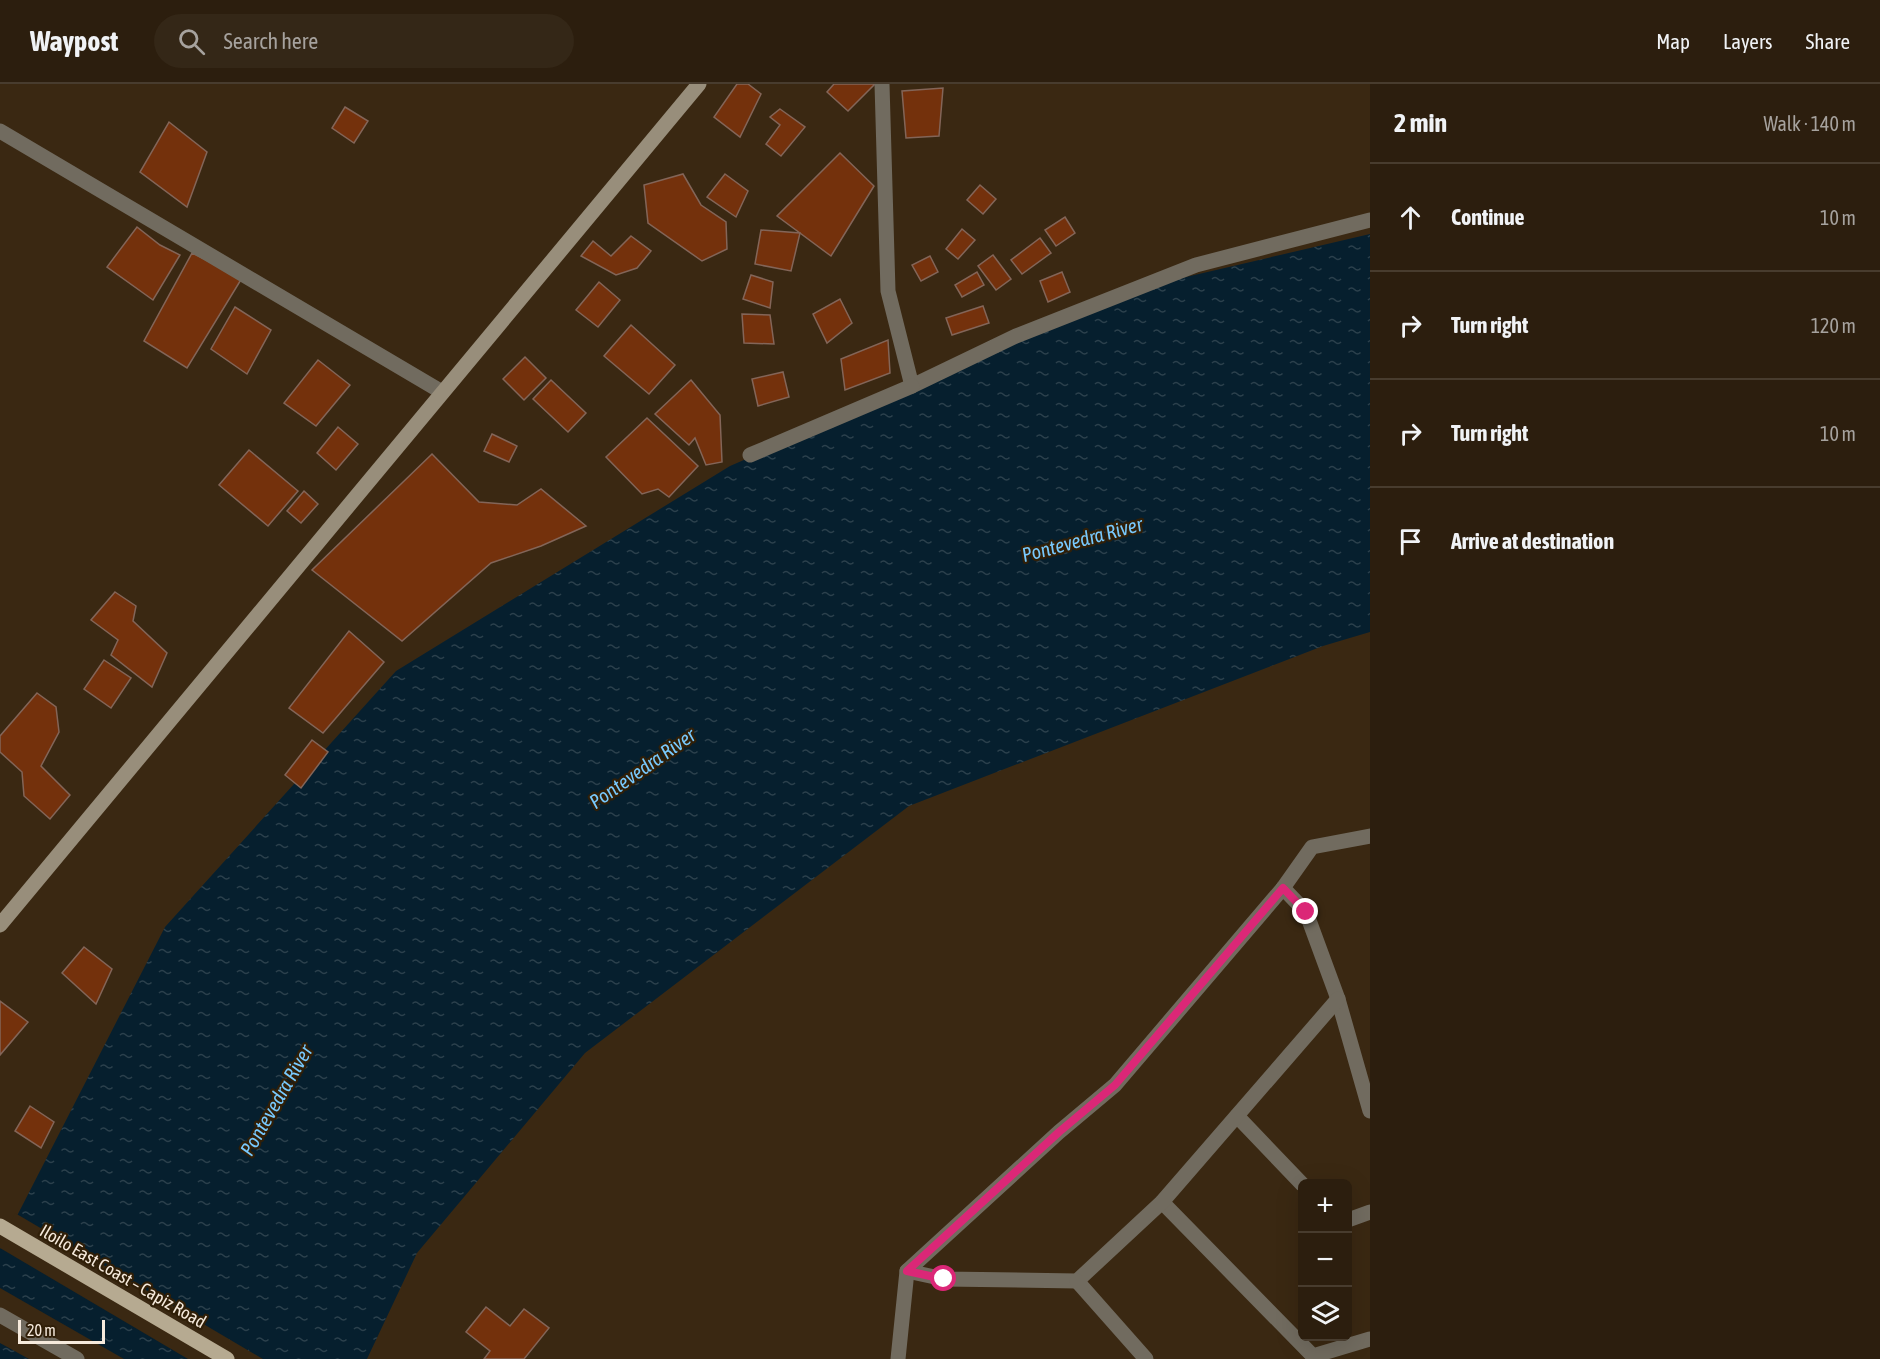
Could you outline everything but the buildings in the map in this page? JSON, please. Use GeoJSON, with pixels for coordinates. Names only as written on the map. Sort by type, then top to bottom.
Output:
{"type":"FeatureCollection","features":[{"type":"Feature","properties":{"kind":"main road"},"geometry":{"type":"LineString","coordinates":[[0,925],[699,84]]}},
{"type":"Feature","properties":{"kind":"main road","name":"Iloilo East Coast – Capiz Road"},"geometry":{"type":"LineString","coordinates":[[0,1226],[226,1359]]}},
{"type":"Feature","properties":{"kind":"street"},"geometry":{"type":"LineString","coordinates":[[882,84],[888,291],[912,386]]}},
{"type":"Feature","properties":{"kind":"street"},"geometry":{"type":"LineString","coordinates":[[0,131],[442,392]]}},
{"type":"Feature","properties":{"kind":"street"},"geometry":{"type":"LineString","coordinates":[[750,455],[912,386],[1016,336],[1196,265],[1370,220]]}},
{"type":"Feature","properties":{"kind":"street"},"geometry":{"type":"LineString","coordinates":[[898,1359],[907,1271],[1059,1132],[1115,1085],[1283,888],[1312,847],[1370,836]]}},
{"type":"Feature","properties":{"kind":"street"},"geometry":{"type":"LineString","coordinates":[[1283,888],[1306,912],[1338,999],[1370,1111]]}},
{"type":"Feature","properties":{"kind":"street"},"geometry":{"type":"LineString","coordinates":[[907,1271],[944,1279],[1077,1281],[1162,1202],[1338,999]]}},
{"type":"Feature","properties":{"kind":"street"},"geometry":{"type":"LineString","coordinates":[[1237,1116],[1298,1180]]}},
{"type":"Feature","properties":{"kind":"street"},"geometry":{"type":"LineString","coordinates":[[1162,1202],[1313,1356],[1370,1339]]}},
{"type":"Feature","properties":{"kind":"street"},"geometry":{"type":"LineString","coordinates":[[1352,1218],[1370,1212]]}},
{"type":"Feature","properties":{"kind":"street"},"geometry":{"type":"LineString","coordinates":[[1077,1281],[1146,1359]]}},
{"type":"Feature","properties":{"kind":"street"},"geometry":{"type":"LineString","coordinates":[[0,1315],[77,1359]]}},
{"type":"Feature","properties":{"kind":"water","name":"Pontevedra River"},"geometry":{"type":"Polygon","coordinates":[[[1370,234],[1370,632],[1323,646],[909,806],[585,1053],[417,1253],[367,1359],[0,1359],[0,1249],[165,927],[396,671],[730,466],[1051,326],[1173,280],[1370,234]]]}},
{"type":"Feature","properties":{"kind":"pier"},"geometry":{"type":"Polygon","coordinates":[[[15,1213],[263,1359],[188,1359],[0,1248],[0,1243],[15,1213]]]}},
{"type":"Feature","properties":{"kind":"pier"},"geometry":{"type":"Polygon","coordinates":[[[0,1288],[124,1359],[29,1359],[0,1343],[0,1288]]]}},
{"type":"Feature","properties":{"kind":"route"},"geometry":{"type":"LineString","coordinates":[[944,1279],[907,1271],[1059,1132],[1115,1085],[1283,888],[1306,912]]}}]}
